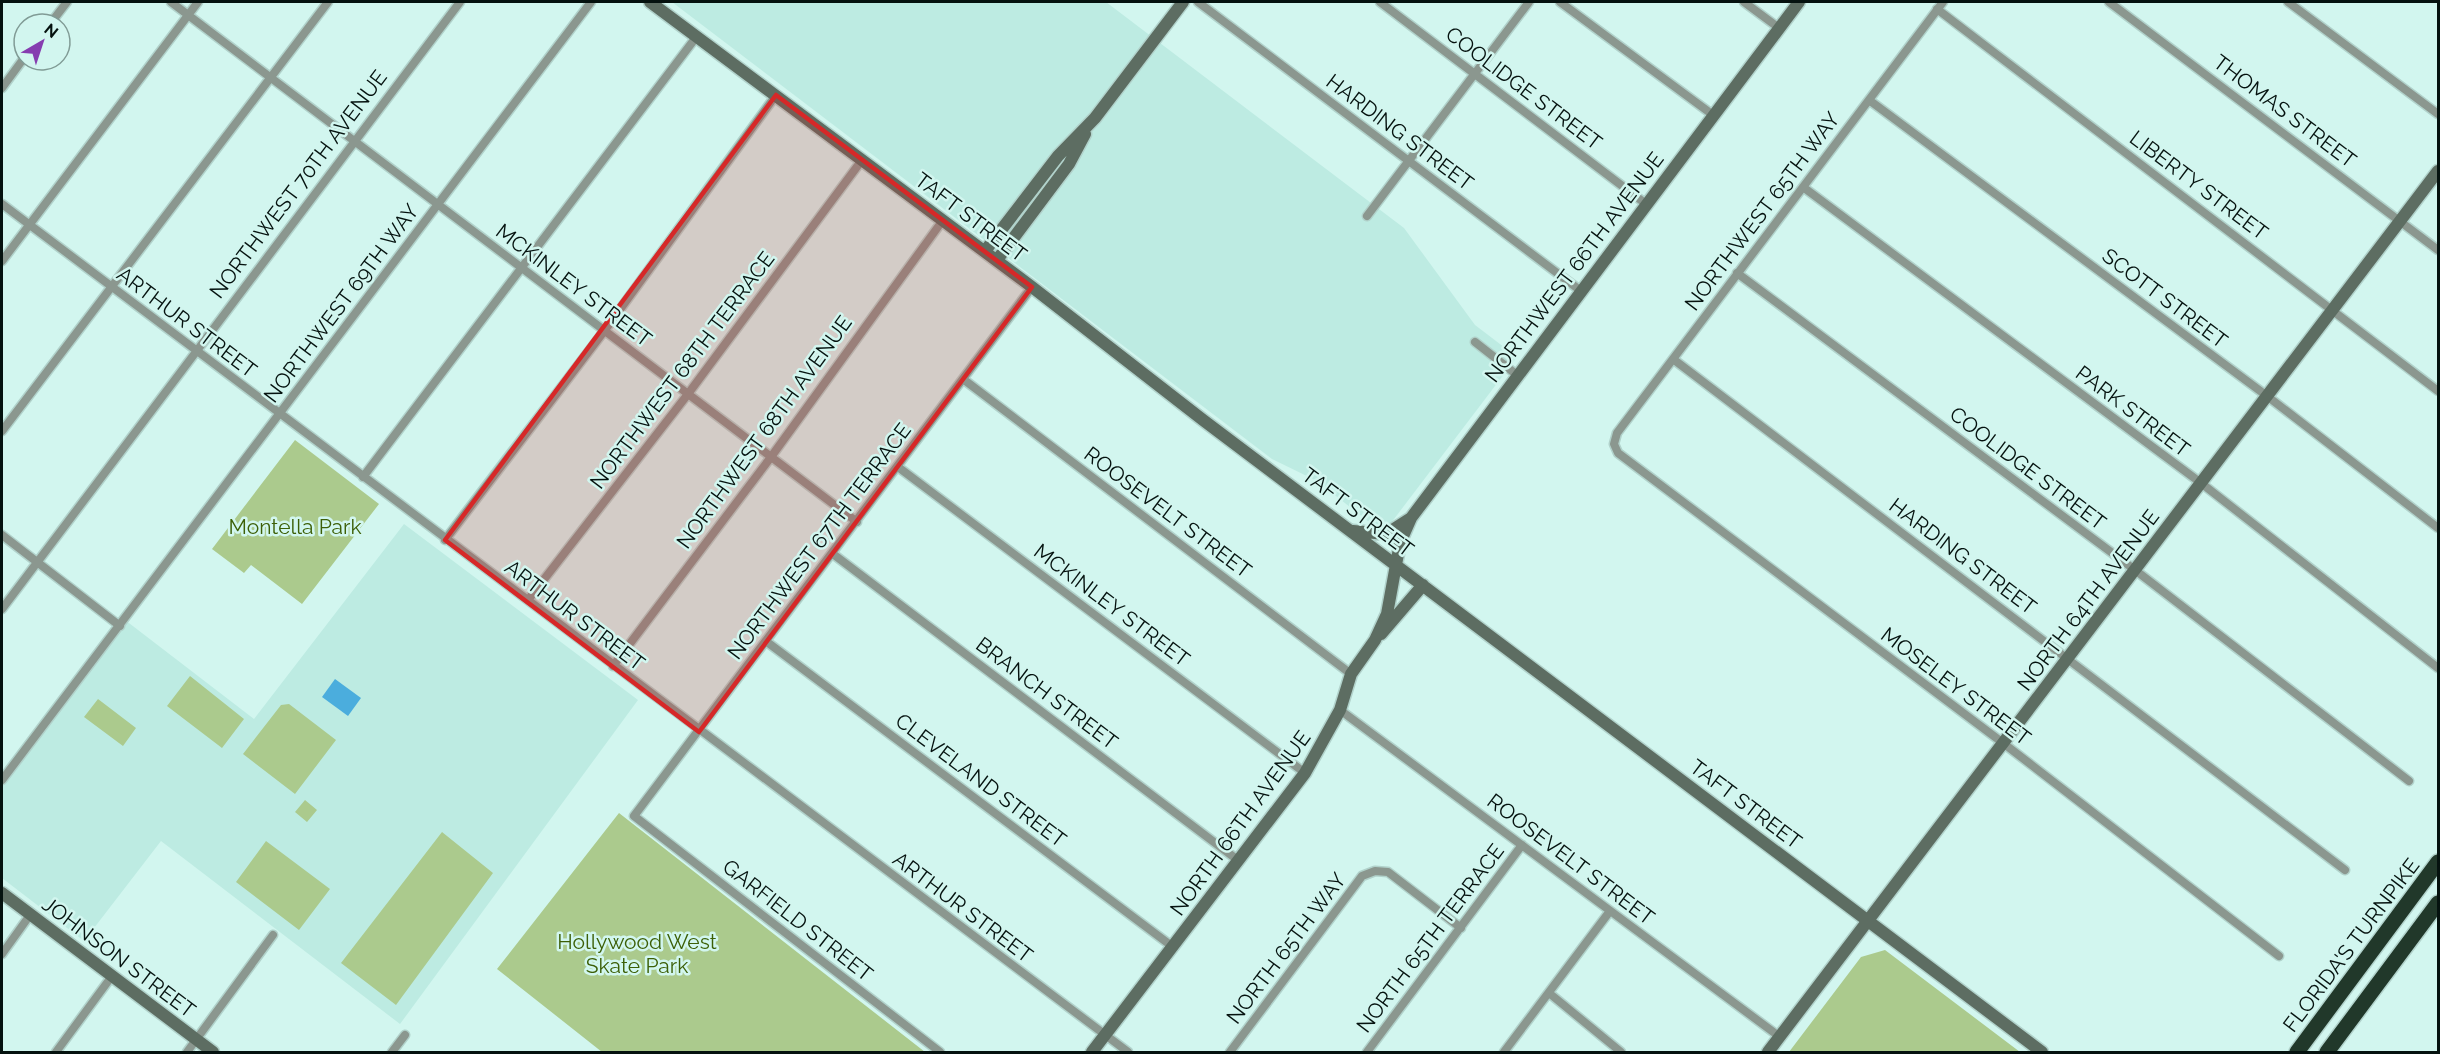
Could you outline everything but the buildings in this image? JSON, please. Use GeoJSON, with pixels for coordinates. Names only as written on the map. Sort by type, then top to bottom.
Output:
{"type":"FeatureCollection","features":[{"type":"Feature","properties":{"kind":"highway","name":"FLORIDA'S TURNPIKE"},"geometry":{"type":"LineString","coordinates":[[2297,1053],[2439,862]]}},
{"type":"Feature","properties":{"kind":"highway"},"geometry":{"type":"LineString","coordinates":[[2326,1053],[2439,903]]}},
{"type":"Feature","properties":{"kind":"street"},"geometry":{"type":"LineString","coordinates":[[171,2],[270,78]]}},
{"type":"Feature","properties":{"kind":"street"},"geometry":{"type":"LineString","coordinates":[[2,261],[198,2]]}},
{"type":"Feature","properties":{"kind":"street"},"geometry":{"type":"LineString","coordinates":[[2,431],[328,2]]}},
{"type":"Feature","properties":{"kind":"street","name":"NORTHWEST 70TH AVENUE"},"geometry":{"type":"LineString","coordinates":[[2,609],[194,351],[460,2]]}},
{"type":"Feature","properties":{"kind":"street","name":"NORTHWEST 69TH WAY"},"geometry":{"type":"LineString","coordinates":[[2,780],[591,2]]}},
{"type":"Feature","properties":{"kind":"street","name":"TAFT STREET"},"geometry":{"type":"LineString","coordinates":[[650,2],[997,260],[2042,1053]]}},
{"type":"Feature","properties":{"kind":"street"},"geometry":{"type":"LineString","coordinates":[[985,251],[1058,156],[1095,117],[1183,2]]}},
{"type":"Feature","properties":{"kind":"street","name":"HARDING STREET"},"geometry":{"type":"LineString","coordinates":[[1197,2],[1581,291]]}},
{"type":"Feature","properties":{"kind":"street","name":"COOLIDGE STREET"},"geometry":{"type":"LineString","coordinates":[[1380,2],[1646,204]]}},
{"type":"Feature","properties":{"kind":"street"},"geometry":{"type":"LineString","coordinates":[[1366,216],[1529,2]]}},
{"type":"Feature","properties":{"kind":"street"},"geometry":{"type":"LineString","coordinates":[[1560,2],[1713,116]]}},
{"type":"Feature","properties":{"kind":"street"},"geometry":{"type":"LineString","coordinates":[[1744,2],[1779,28]]}},
{"type":"Feature","properties":{"kind":"street","name":"NORTHWEST 66TH AVENUE"},"geometry":{"type":"LineString","coordinates":[[1395,564],[1400,543],[1411,518],[1799,2]]}},
{"type":"Feature","properties":{"kind":"street","name":"THOMAS STREET"},"geometry":{"type":"LineString","coordinates":[[2109,2],[2439,250]]}},
{"type":"Feature","properties":{"kind":"street"},"geometry":{"type":"LineString","coordinates":[[2288,2],[2439,114]]}},
{"type":"Feature","properties":{"kind":"street","name":"NORTHWEST 65TH WAY"},"geometry":{"type":"LineString","coordinates":[[1614,444],[1617,433],[1940,5]]}},
{"type":"Feature","properties":{"kind":"street","name":"LIBERTY STREET"},"geometry":{"type":"LineString","coordinates":[[1940,5],[2439,391]]}},
{"type":"Feature","properties":{"kind":"street"},"geometry":{"type":"LineString","coordinates":[[363,477],[697,36]]}},
{"type":"Feature","properties":{"kind":"street"},"geometry":{"type":"LineString","coordinates":[[2,88],[14,72]]}},
{"type":"Feature","properties":{"kind":"street","name":"MCKINLEY STREET"},"geometry":{"type":"LineString","coordinates":[[270,78],[857,522]]}},
{"type":"Feature","properties":{"kind":"street"},"geometry":{"type":"LineString","coordinates":[[445,540],[605,330],[776,95]]}},
{"type":"Feature","properties":{"kind":"street","name":"SCOTT STREET"},"geometry":{"type":"LineString","coordinates":[[1869,100],[2267,396],[2439,528]]}},
{"type":"Feature","properties":{"kind":"street"},"geometry":{"type":"LineString","coordinates":[[997,260],[1069,164],[1095,117]]}},
{"type":"Feature","properties":{"kind":"street","name":"NORTHWEST 68TH TERRACE"},"geometry":{"type":"LineString","coordinates":[[528,600],[688,394],[862,160]]}},
{"type":"Feature","properties":{"kind":"street","name":"NORTH 64TH AVENUE"},"geometry":{"type":"LineString","coordinates":[[1768,1053],[2439,171]]}},
{"type":"Feature","properties":{"kind":"street","name":"PARK STREET"},"geometry":{"type":"LineString","coordinates":[[1803,187],[2201,483],[2439,668]]}},
{"type":"Feature","properties":{"kind":"street","name":"ARTHUR STREET"},"geometry":{"type":"LineString","coordinates":[[2,204],[445,540],[528,600],[699,732],[1128,1053]]}},
{"type":"Feature","properties":{"kind":"street","name":"NORTHWEST 68TH AVENUE"},"geometry":{"type":"LineString","coordinates":[[613,666],[771,457],[943,220]]}},
{"type":"Feature","properties":{"kind":"street","name":"COOLIDGE STREET"},"geometry":{"type":"LineString","coordinates":[[1737,273],[2135,570],[2409,781]]}},
{"type":"Feature","properties":{"kind":"street","name":"NORTHWEST 67TH TERRACE"},"geometry":{"type":"LineString","coordinates":[[634,816],[1032,287]]}},
{"type":"Feature","properties":{"kind":"street"},"geometry":{"type":"LineString","coordinates":[[1475,342],[1517,375]]}},
{"type":"Feature","properties":{"kind":"street","name":"HARDING STREET"},"geometry":{"type":"LineString","coordinates":[[1673,359],[2068,657],[2345,870]]}},
{"type":"Feature","properties":{"kind":"street","name":"ROOSEVELT STREET"},"geometry":{"type":"LineString","coordinates":[[963,379],[1351,674]]}},
{"type":"Feature","properties":{"kind":"street","name":"MOSELEY STREET"},"geometry":{"type":"LineString","coordinates":[[1614,444],[1618,453],[2003,743],[2279,956]]}},
{"type":"Feature","properties":{"kind":"street","name":"MCKINLEY STREET"},"geometry":{"type":"LineString","coordinates":[[898,467],[1305,772]]}},
{"type":"Feature","properties":{"kind":"street"},"geometry":{"type":"LineString","coordinates":[[1352,531],[1386,534],[1411,518]]}},
{"type":"Feature","properties":{"kind":"street"},"geometry":{"type":"LineString","coordinates":[[2,535],[120,626]]}},
{"type":"Feature","properties":{"kind":"street","name":"BRANCH STREET"},"geometry":{"type":"LineString","coordinates":[[833,554],[1239,861]]}},
{"type":"Feature","properties":{"kind":"street","name":"NORTH 66TH AVENUE"},"geometry":{"type":"LineString","coordinates":[[1092,1053],[1305,772],[1340,710],[1351,674],[1375,640],[1387,614],[1395,564]]}},
{"type":"Feature","properties":{"kind":"street"},"geometry":{"type":"LineString","coordinates":[[1375,640],[1398,618],[1423,585]]}},
{"type":"Feature","properties":{"kind":"street","name":"CLEVELAND STREET"},"geometry":{"type":"LineString","coordinates":[[767,642],[1173,947]]}},
{"type":"Feature","properties":{"kind":"street","name":"ROOSEVELT STREET"},"geometry":{"type":"LineString","coordinates":[[1340,710],[1780,1037]]}},
{"type":"Feature","properties":{"kind":"street","name":"GARFIELD STREET"},"geometry":{"type":"LineString","coordinates":[[634,816],[940,1053]]}},
{"type":"Feature","properties":{"kind":"street","name":"NORTH 65TH TERRACE"},"geometry":{"type":"LineString","coordinates":[[1367,1053],[1522,845]]}},
{"type":"Feature","properties":{"kind":"street","name":"NORTH 65TH WAY"},"geometry":{"type":"LineString","coordinates":[[1230,1053],[1362,876],[1375,871],[1388,872],[1461,928]]}},
{"type":"Feature","properties":{"kind":"street","name":"JOHNSON STREET"},"geometry":{"type":"LineString","coordinates":[[2,893],[213,1053]]}},
{"type":"Feature","properties":{"kind":"street"},"geometry":{"type":"LineString","coordinates":[[1504,1053],[1610,911]]}},
{"type":"Feature","properties":{"kind":"street"},"geometry":{"type":"LineString","coordinates":[[2,954],[30,915]]}},
{"type":"Feature","properties":{"kind":"street"},"geometry":{"type":"LineString","coordinates":[[187,1053],[273,935]]}},
{"type":"Feature","properties":{"kind":"street"},"geometry":{"type":"LineString","coordinates":[[56,1053],[112,976]]}},
{"type":"Feature","properties":{"kind":"street"},"geometry":{"type":"LineString","coordinates":[[1550,993],[1621,1053]]}},
{"type":"Feature","properties":{"kind":"street"},"geometry":{"type":"LineString","coordinates":[[392,1053],[405,1035]]}},
{"type":"Feature","properties":{"kind":"highlighted area"},"geometry":{"type":"Polygon","coordinates":[[[776,95],[1032,287],[699,732],[445,540],[776,95]]]}},
{"type":"Feature","properties":{"kind":"shaded area"},"geometry":{"type":"Polygon","coordinates":[[[672,2],[1106,2],[1404,228],[1475,325],[1517,357],[1391,523],[1374,526],[1317,481],[1272,459],[672,2]]]}},
{"type":"Feature","properties":{"kind":"shaded area"},"geometry":{"type":"Polygon","coordinates":[[[404,524],[638,700],[400,1024],[161,841],[84,941],[2,878],[2,780],[125,620],[254,719],[404,524]]]}},
{"type":"Feature","properties":{"kind":"green space","name":"Montella Park"},"geometry":{"type":"Polygon","coordinates":[[[295,440],[379,504],[302,604],[251,565],[244,573],[212,549],[295,440]]]}},
{"type":"Feature","properties":{"kind":"green space"},"geometry":{"type":"Polygon","coordinates":[[[190,676],[244,719],[222,748],[167,706],[190,676]]]}},
{"type":"Feature","properties":{"kind":"green space"},"geometry":{"type":"Polygon","coordinates":[[[98,699],[136,728],[123,746],[84,717],[98,699]]]}},
{"type":"Feature","properties":{"kind":"green space"},"geometry":{"type":"Polygon","coordinates":[[[289,704],[336,740],[295,794],[243,754],[281,705],[289,704]]]}},
{"type":"Feature","properties":{"kind":"green space"},"geometry":{"type":"Polygon","coordinates":[[[305,800],[317,810],[307,822],[295,812],[305,800]]]}},
{"type":"Feature","properties":{"kind":"green space","name":"Hollywood West Skate Park"},"geometry":{"type":"Polygon","coordinates":[[[619,813],[925,1052],[602,1052],[497,969],[619,813]]]}},
{"type":"Feature","properties":{"kind":"green space"},"geometry":{"type":"Polygon","coordinates":[[[442,832],[493,873],[396,1005],[341,963],[442,832]]]}},
{"type":"Feature","properties":{"kind":"green space"},"geometry":{"type":"Polygon","coordinates":[[[266,841],[330,889],[299,930],[236,882],[266,841]]]}},
{"type":"Feature","properties":{"kind":"green space"},"geometry":{"type":"Polygon","coordinates":[[[1885,950],[2020,1052],[1789,1052],[1861,957],[1885,950]]]}},
{"type":"Feature","properties":{"kind":"water"},"geometry":{"type":"Polygon","coordinates":[[[335,679],[361,698],[348,716],[322,697],[335,679]]]}}]}
